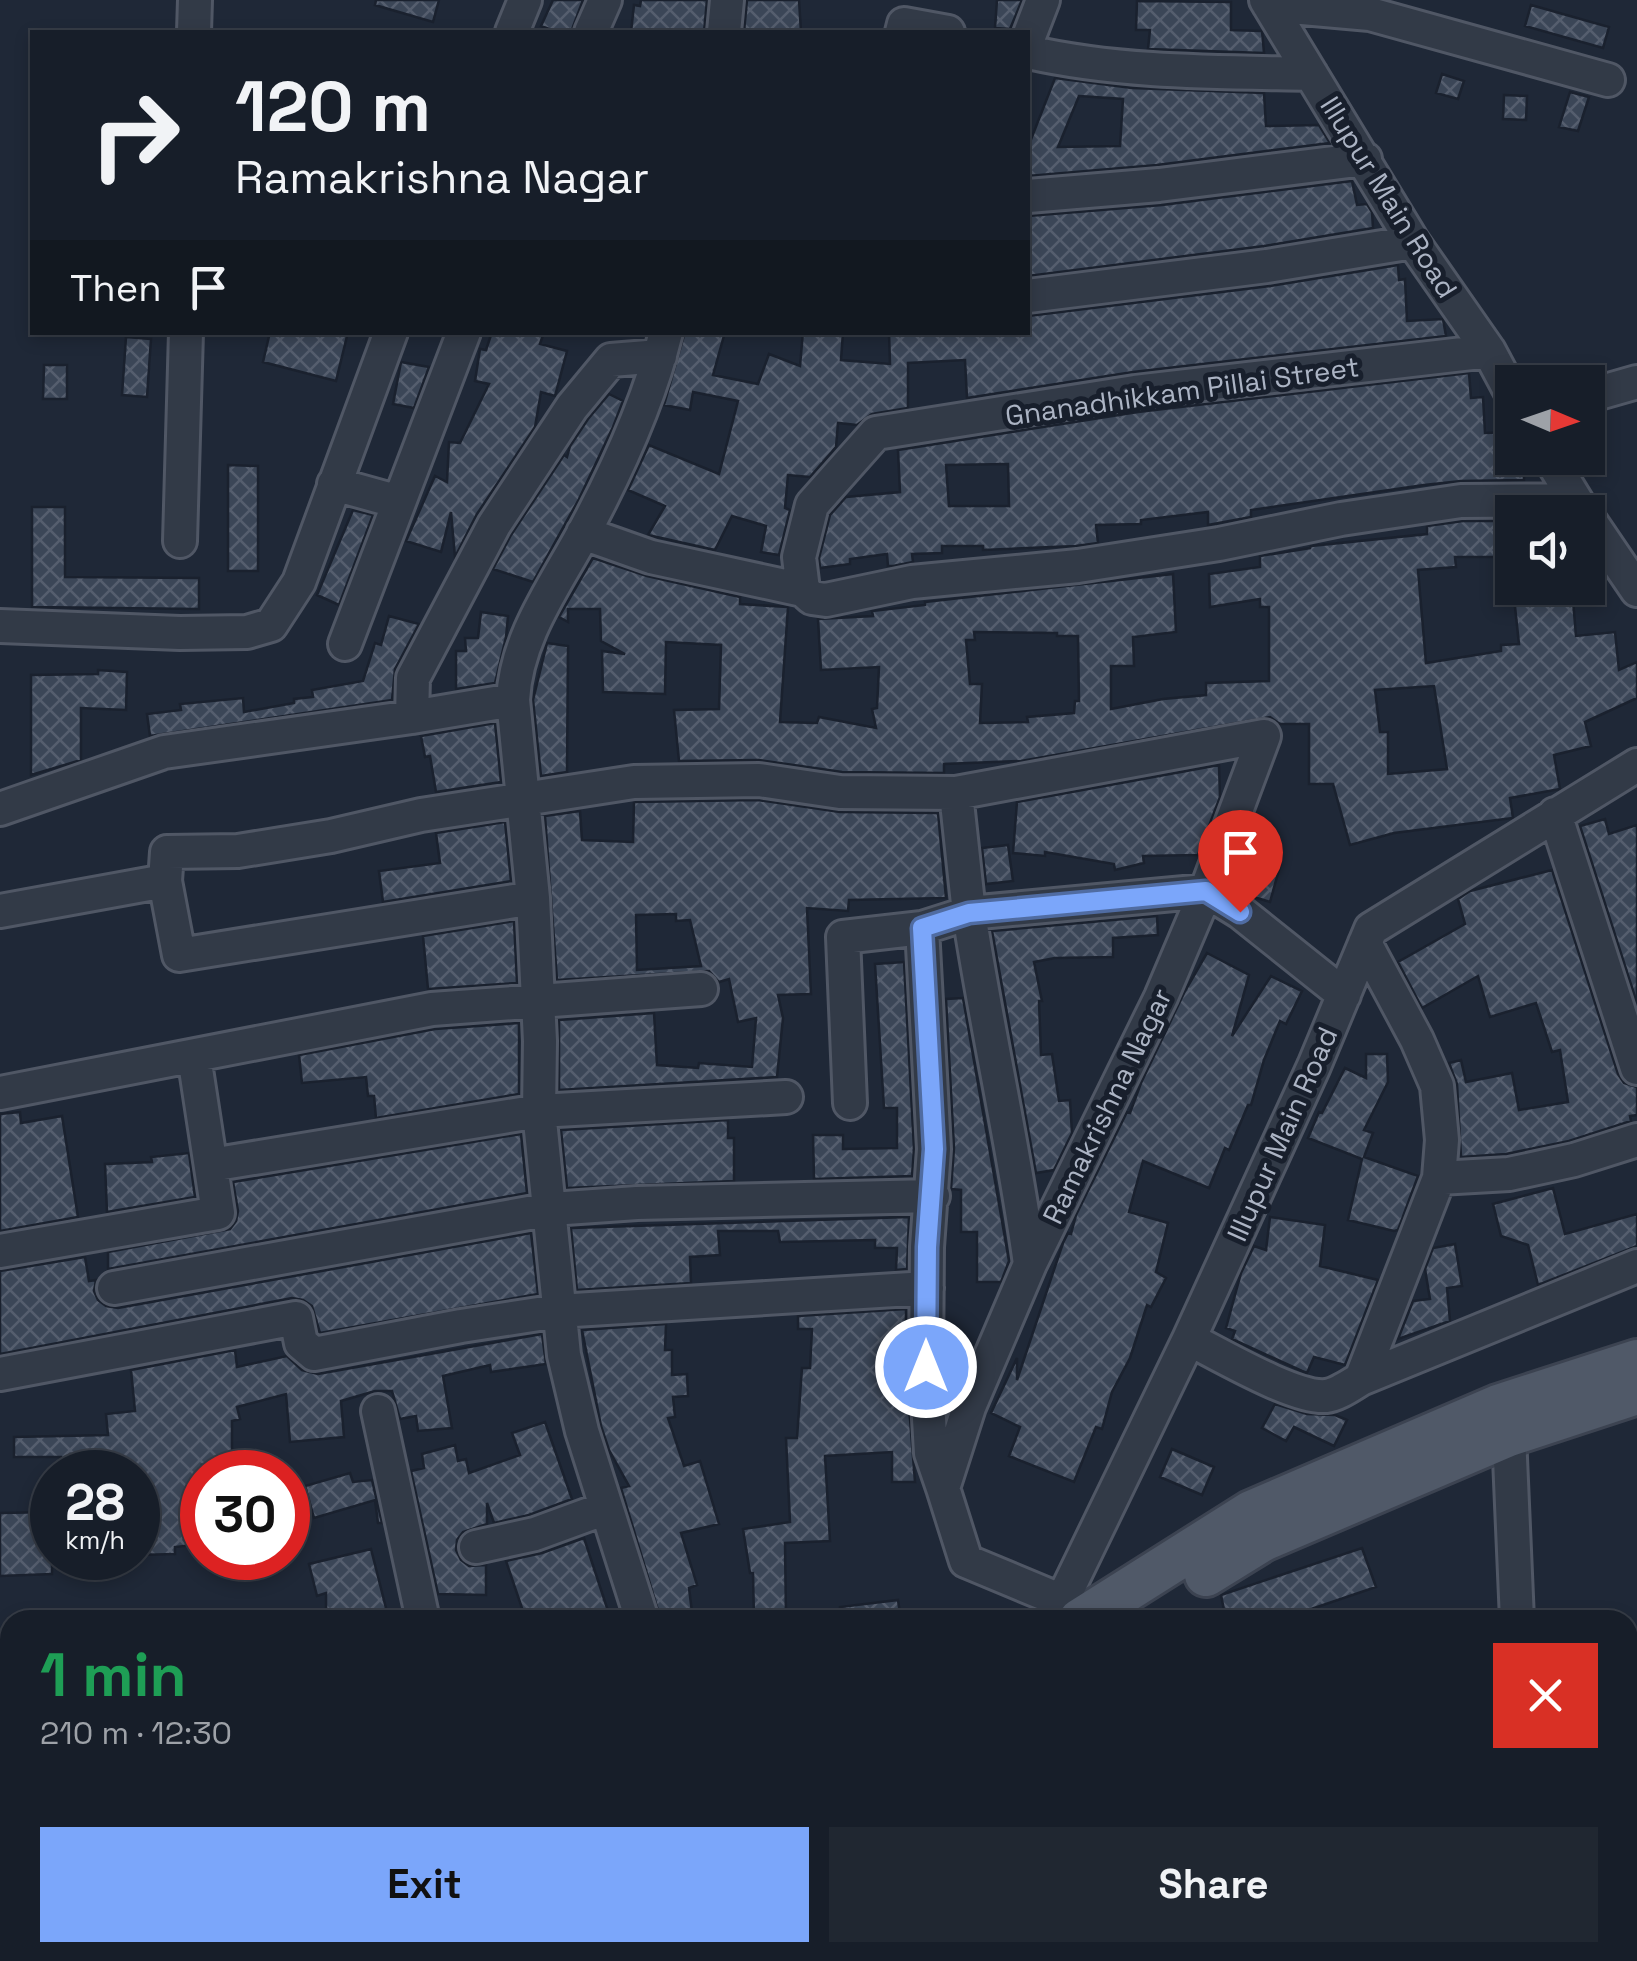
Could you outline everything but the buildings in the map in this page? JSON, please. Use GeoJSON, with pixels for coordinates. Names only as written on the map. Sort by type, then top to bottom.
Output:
{"type":"FeatureCollection","features":[{"type":"Feature","properties":{"kind":"main road"},"geometry":{"type":"LineString","coordinates":[[1076,1610],[1251,1512],[1498,1406],[1637,1361]]}},
{"type":"Feature","properties":{"kind":"main road"},"geometry":{"type":"LineString","coordinates":[[1148,1610],[1263,1540],[1509,1435],[1637,1393]]}},
{"type":"Feature","properties":{"kind":"street"},"geometry":{"type":"LineString","coordinates":[[194,30],[195,0]]}},
{"type":"Feature","properties":{"kind":"street"},"geometry":{"type":"LineString","coordinates":[[513,30],[525,0]]}},
{"type":"Feature","properties":{"kind":"street"},"geometry":{"type":"LineString","coordinates":[[592,30],[605,0]]}},
{"type":"Feature","properties":{"kind":"street"},"geometry":{"type":"LineString","coordinates":[[724,30],[727,0]]}},
{"type":"Feature","properties":{"kind":"street"},"geometry":{"type":"LineString","coordinates":[[1030,34],[1043,0]]}},
{"type":"Feature","properties":{"kind":"street"},"geometry":{"type":"LineString","coordinates":[[1267,2],[1370,14],[1608,80]]}},
{"type":"Feature","properties":{"kind":"street","name":"Illupur Main Road"},"geometry":{"type":"LineString","coordinates":[[1267,2],[1413,242],[1496,365]]}},
{"type":"Feature","properties":{"kind":"street"},"geometry":{"type":"LineString","coordinates":[[904,19],[941,30]]}},
{"type":"Feature","properties":{"kind":"street"},"geometry":{"type":"LineString","coordinates":[[1030,52],[1096,65],[1312,74]]}},
{"type":"Feature","properties":{"kind":"street"},"geometry":{"type":"LineString","coordinates":[[1030,196],[1364,159]]}},
{"type":"Feature","properties":{"kind":"street"},"geometry":{"type":"LineString","coordinates":[[1030,296],[1268,266],[1413,242]]}},
{"type":"Feature","properties":{"kind":"street"},"geometry":{"type":"LineString","coordinates":[[180,541],[186,335]]}},
{"type":"Feature","properties":{"kind":"street"},"geometry":{"type":"LineString","coordinates":[[0,626],[197,633],[247,632],[271,625],[299,582],[390,335]]}},
{"type":"Feature","properties":{"kind":"street"},"geometry":{"type":"LineString","coordinates":[[346,644],[463,335]]}},
{"type":"Feature","properties":{"kind":"street"},"geometry":{"type":"LineString","coordinates":[[631,1610],[582,1432],[558,1311],[539,1111],[539,1002],[533,898],[512,700],[514,670],[546,596],[584,533],[652,385],[662,344]]}},
{"type":"Feature","properties":{"kind":"street"},"geometry":{"type":"LineString","coordinates":[[412,718],[413,678],[419,666],[494,525],[572,407],[611,360],[662,344]]}},
{"type":"Feature","properties":{"kind":"street","name":"Gnanadhikkam Pillai Street"},"geometry":{"type":"LineString","coordinates":[[803,590],[799,557],[812,505],[876,433],[1135,392],[1489,352]]}},
{"type":"Feature","properties":{"kind":"street"},"geometry":{"type":"LineString","coordinates":[[1605,391],[1637,382]]}},
{"type":"Feature","properties":{"kind":"street"},"geometry":{"type":"LineString","coordinates":[[334,484],[400,502]]}},
{"type":"Feature","properties":{"kind":"street"},"geometry":{"type":"LineString","coordinates":[[584,533],[651,557],[803,590],[812,598],[826,600],[912,582],[1078,566],[1461,501],[1495,504]]}},
{"type":"Feature","properties":{"kind":"street"},"geometry":{"type":"LineString","coordinates":[[1605,543],[1637,590]]}},
{"type":"Feature","properties":{"kind":"street"},"geometry":{"type":"LineString","coordinates":[[0,810],[164,752],[412,718],[512,700]]}},
{"type":"Feature","properties":{"kind":"street","name":"Ramakrishna Nagar"},"geometry":{"type":"LineString","coordinates":[[943,1488],[969,1407],[1030,1264],[1123,1078],[1206,891],[1264,736],[956,793],[988,1034],[1022,1200],[1030,1264]]}},
{"type":"Feature","properties":{"kind":"street","name":"Illupur Main Road"},"geometry":{"type":"LineString","coordinates":[[1071,1610],[1314,1066],[1371,929],[1637,765]]}},
{"type":"Feature","properties":{"kind":"street"},"geometry":{"type":"LineString","coordinates":[[533,898],[178,955],[165,881],[168,852],[238,851],[331,836],[421,815],[634,782],[759,780],[840,792],[956,793]]}},
{"type":"Feature","properties":{"kind":"street"},"geometry":{"type":"LineString","coordinates":[[1556,814],[1637,1068]]}},
{"type":"Feature","properties":{"kind":"street"},"geometry":{"type":"LineString","coordinates":[[0,911],[165,881]]}},
{"type":"Feature","properties":{"kind":"street"},"geometry":{"type":"LineString","coordinates":[[850,1103],[843,936],[922,928],[969,913],[1206,891],[1240,912],[1344,995]]}},
{"type":"Feature","properties":{"kind":"street"},"geometry":{"type":"LineString","coordinates":[[922,928],[934,1149],[927,1288],[931,1453],[966,1561],[1061,1610]]}},
{"type":"Feature","properties":{"kind":"street"},"geometry":{"type":"LineString","coordinates":[[1361,1379],[1440,1178],[1442,1140],[1436,1086],[1417,1040],[1366,942]]}},
{"type":"Feature","properties":{"kind":"street"},"geometry":{"type":"LineString","coordinates":[[0,1093],[432,1009],[700,989]]}},
{"type":"Feature","properties":{"kind":"street"},"geometry":{"type":"LineString","coordinates":[[0,1250],[218,1213],[194,1056]]}},
{"type":"Feature","properties":{"kind":"street"},"geometry":{"type":"LineString","coordinates":[[211,1164],[539,1111],[786,1097]]}},
{"type":"Feature","properties":{"kind":"street"},"geometry":{"type":"LineString","coordinates":[[1440,1178],[1509,1174],[1574,1160],[1637,1140]]}},
{"type":"Feature","properties":{"kind":"street"},"geometry":{"type":"LineString","coordinates":[[114,1288],[551,1209],[638,1202],[933,1196]]}},
{"type":"Feature","properties":{"kind":"street"},"geometry":{"type":"LineString","coordinates":[[1190,1339],[1274,1382],[1315,1396],[1329,1396],[1361,1379],[1637,1266]]}},
{"type":"Feature","properties":{"kind":"street"},"geometry":{"type":"LineString","coordinates":[[0,1374],[296,1318],[301,1343],[314,1354],[558,1311],[927,1288]]}},
{"type":"Feature","properties":{"kind":"street"},"geometry":{"type":"LineString","coordinates":[[378,1411],[421,1610]]}},
{"type":"Feature","properties":{"kind":"street"},"geometry":{"type":"LineString","coordinates":[[1509,1435],[1517,1610]]}},
{"type":"Feature","properties":{"kind":"street"},"geometry":{"type":"LineString","coordinates":[[476,1548],[535,1534],[606,1508]]}},
{"type":"Feature","properties":{"kind":"route"},"geometry":{"type":"LineString","coordinates":[[926,1367],[927,1247],[934,1149],[922,928],[969,913],[1206,891],[1240,912]]}}]}
